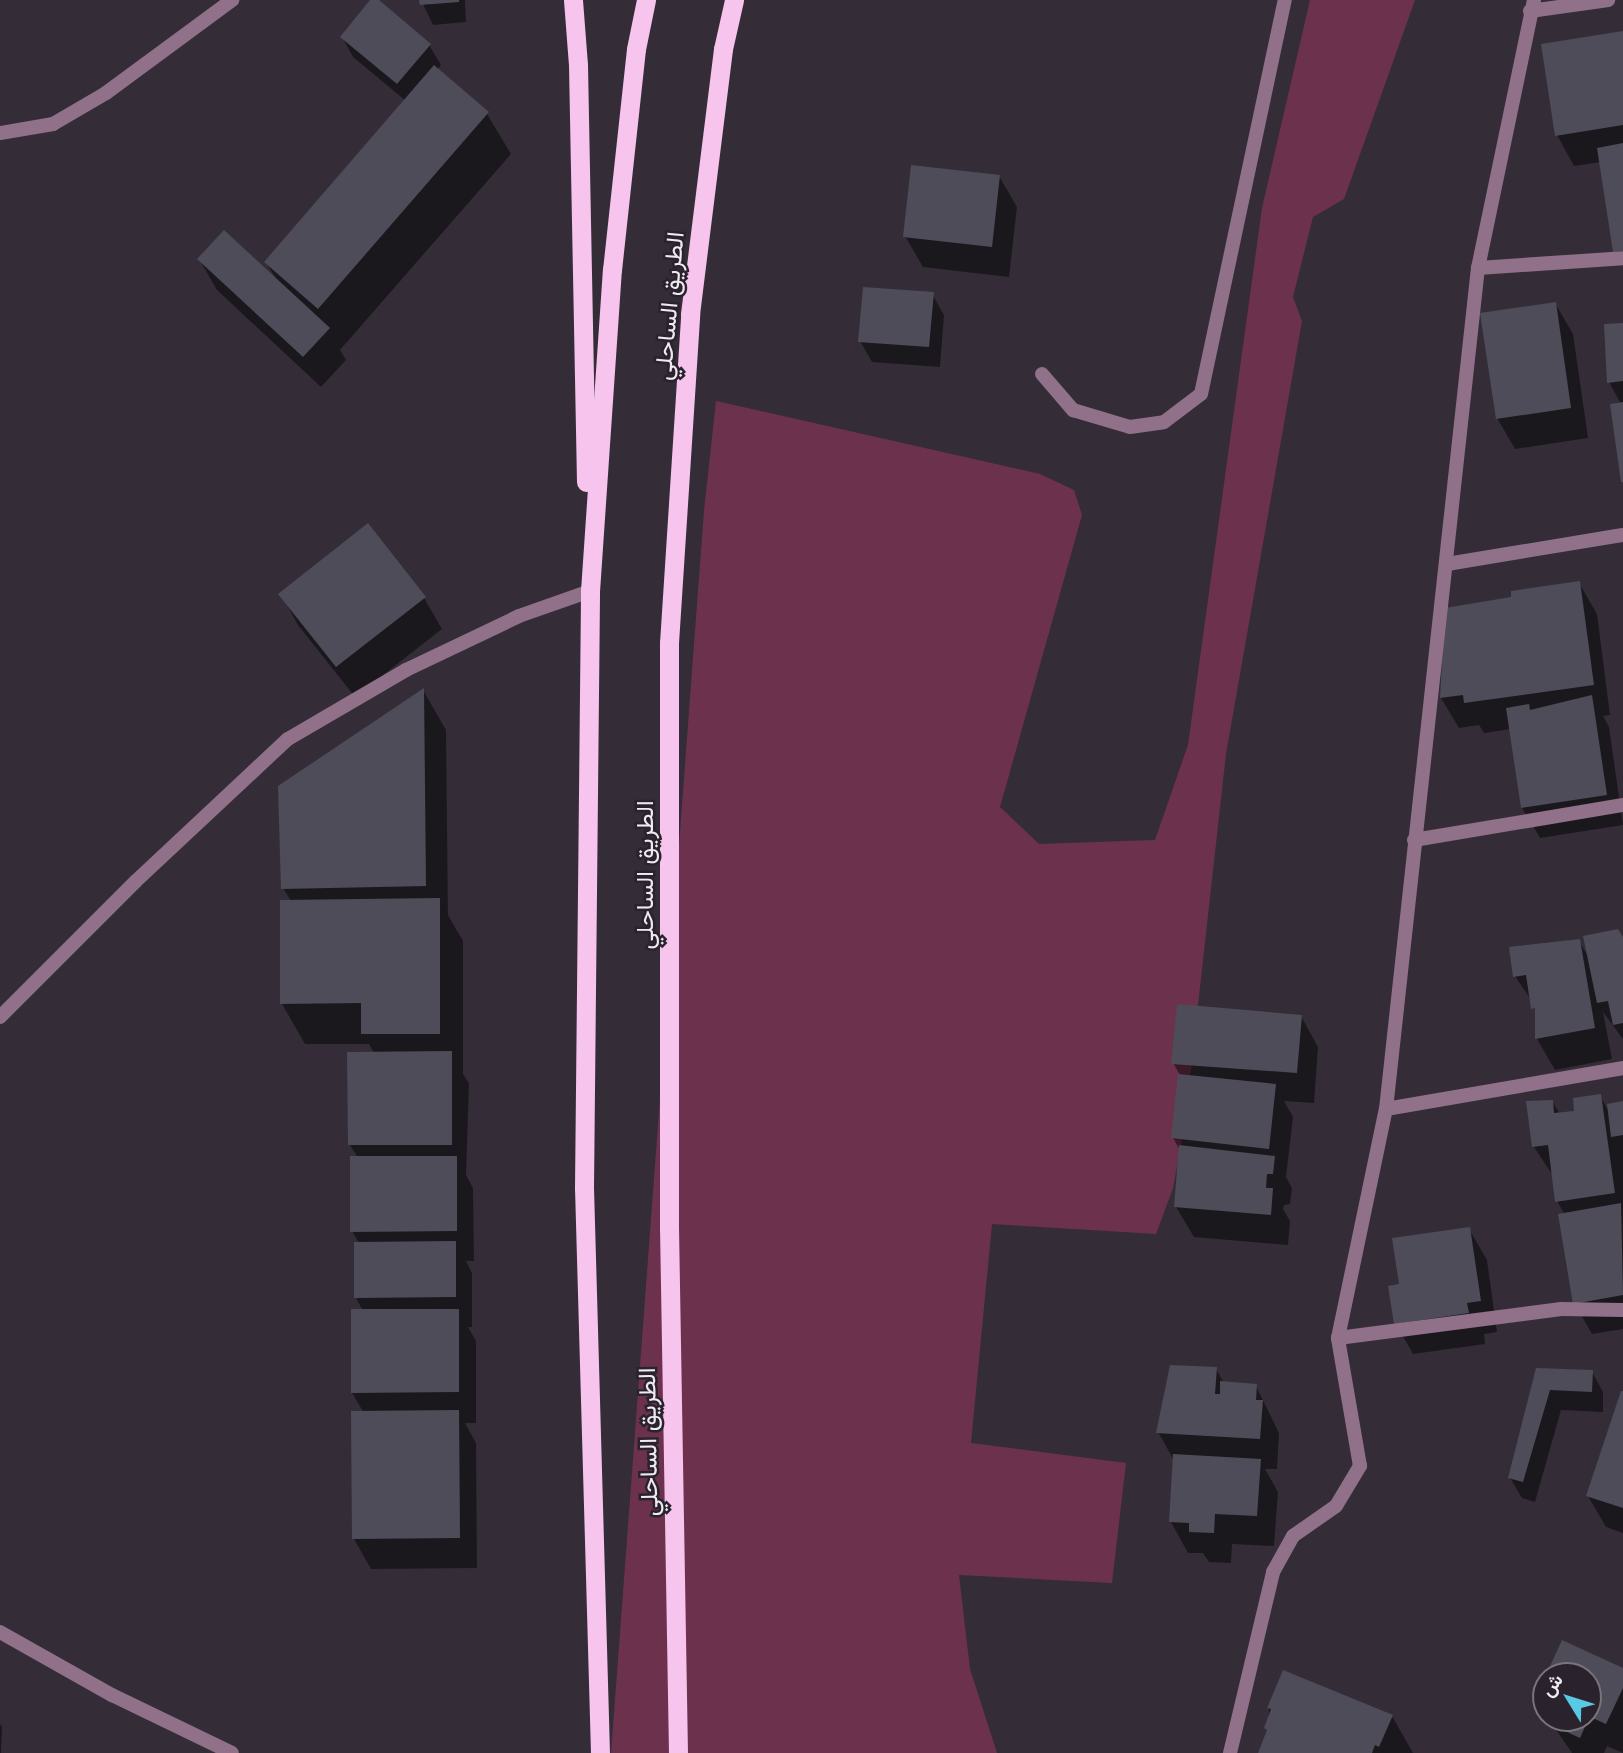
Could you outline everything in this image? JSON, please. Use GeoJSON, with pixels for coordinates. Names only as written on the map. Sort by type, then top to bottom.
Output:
{"type":"FeatureCollection","features":[{"type":"Feature","properties":{"kind":"highway"},"geometry":{"type":"LineString","coordinates":[[573,0],[578,65],[590,591],[584,1188],[600,1753]]}},
{"type":"Feature","properties":{"kind":"highway"},"geometry":{"type":"LineString","coordinates":[[590,591],[612,270],[636,48],[646,0]]}},
{"type":"Feature","properties":{"kind":"highway","name":"الطريق الساحلي"},"geometry":{"type":"LineString","coordinates":[[678,1753],[669,1228],[669,643],[690,314],[723,49],[734,0]]}},
{"type":"Feature","properties":{"kind":"street"},"geometry":{"type":"LineString","coordinates":[[0,133],[53,124],[106,93],[232,0]]}},
{"type":"Feature","properties":{"kind":"street"},"geometry":{"type":"LineString","coordinates":[[1042,374],[1073,410],[1130,427],[1164,422],[1201,394],[1285,0]]}},
{"type":"Feature","properties":{"kind":"street"},"geometry":{"type":"LineString","coordinates":[[1230,1753],[1273,1572],[1293,1536],[1336,1506],[1360,1466],[1338,1338],[1386,1109],[1478,268],[1532,5],[1608,0]]}},
{"type":"Feature","properties":{"kind":"street"},"geometry":{"type":"LineString","coordinates":[[1478,268],[1623,258]]}},
{"type":"Feature","properties":{"kind":"street"},"geometry":{"type":"LineString","coordinates":[[1447,564],[1623,535]]}},
{"type":"Feature","properties":{"kind":"street"},"geometry":{"type":"LineString","coordinates":[[0,1017],[136,881],[288,739],[419,664],[519,616],[590,591]]}},
{"type":"Feature","properties":{"kind":"street"},"geometry":{"type":"LineString","coordinates":[[1414,840],[1623,805]]}},
{"type":"Feature","properties":{"kind":"street"},"geometry":{"type":"LineString","coordinates":[[1386,1109],[1623,1068]]}},
{"type":"Feature","properties":{"kind":"street"},"geometry":{"type":"LineString","coordinates":[[1338,1338],[1561,1309],[1623,1310]]}},
{"type":"Feature","properties":{"kind":"street"},"geometry":{"type":"LineString","coordinates":[[0,1632],[112,1695],[232,1753]]}},
{"type":"Feature","properties":{"kind":"shaded area"},"geometry":{"type":"Polygon","coordinates":[[[1310,0],[1415,0],[1344,199],[1313,217],[1293,297],[1302,321],[1226,754],[1185,1122],[1173,1188],[1156,1234],[992,1224],[971,1443],[1126,1463],[1112,1583],[959,1575],[970,1669],[997,1753],[611,1753],[704,511],[716,401],[1040,474],[1074,490],[1082,515],[1000,807],[1039,844],[1155,840],[1188,745],[1262,208],[1310,0]]]}},
{"type":"Feature","properties":{"kind":"building"},"geometry":{"type":"Polygon","coordinates":[[[370,0],[379,0],[431,44],[397,84],[340,37],[370,0]]]}},
{"type":"Feature","properties":{"kind":"building"},"geometry":{"type":"Polygon","coordinates":[[[419,0],[459,0],[459,2],[420,5],[419,0]]]}},
{"type":"Feature","properties":{"kind":"building"},"geometry":{"type":"Polygon","coordinates":[[[1623,31],[1623,125],[1555,136],[1541,44],[1623,31]]]}},
{"type":"Feature","properties":{"kind":"building"},"geometry":{"type":"Polygon","coordinates":[[[434,65],[489,112],[318,309],[264,262],[434,65]]]}},
{"type":"Feature","properties":{"kind":"building"},"geometry":{"type":"Polygon","coordinates":[[[1623,143],[1623,251],[1613,252],[1597,148],[1623,143]]]}},
{"type":"Feature","properties":{"kind":"building"},"geometry":{"type":"Polygon","coordinates":[[[911,165],[1000,175],[992,247],[903,237],[911,165]]]}},
{"type":"Feature","properties":{"kind":"building"},"geometry":{"type":"Polygon","coordinates":[[[224,230],[330,328],[303,357],[197,259],[224,230]]]}},
{"type":"Feature","properties":{"kind":"building"},"geometry":{"type":"Polygon","coordinates":[[[863,287],[934,292],[929,347],[858,342],[863,287]]]}},
{"type":"Feature","properties":{"kind":"building"},"geometry":{"type":"Polygon","coordinates":[[[1556,302],[1571,408],[1496,419],[1480,313],[1556,302]]]}},
{"type":"Feature","properties":{"kind":"building"},"geometry":{"type":"Polygon","coordinates":[[[1623,323],[1623,381],[1607,383],[1604,324],[1623,323]]]}},
{"type":"Feature","properties":{"kind":"building"},"geometry":{"type":"Polygon","coordinates":[[[1623,402],[1623,482],[1621,482],[1610,404],[1623,402]]]}},
{"type":"Feature","properties":{"kind":"building"},"geometry":{"type":"Polygon","coordinates":[[[368,523],[426,597],[336,667],[278,594],[368,523]]]}},
{"type":"Feature","properties":{"kind":"building"},"geometry":{"type":"Polygon","coordinates":[[[1580,581],[1594,685],[1464,703],[1463,695],[1440,698],[1445,608],[1511,597],[1511,591],[1580,581]]]}},
{"type":"Feature","properties":{"kind":"building"},"geometry":{"type":"Polygon","coordinates":[[[424,688],[426,886],[281,889],[278,786],[424,688]]]}},
{"type":"Feature","properties":{"kind":"building"},"geometry":{"type":"Polygon","coordinates":[[[1592,695],[1607,795],[1521,808],[1506,708],[1529,704],[1530,710],[1592,695]]]}},
{"type":"Feature","properties":{"kind":"building"},"geometry":{"type":"Polygon","coordinates":[[[440,898],[440,1034],[361,1034],[361,1003],[280,1004],[280,900],[440,898]]]}},
{"type":"Feature","properties":{"kind":"building"},"geometry":{"type":"Polygon","coordinates":[[[1618,929],[1623,937],[1623,1023],[1613,1025],[1608,1001],[1597,1003],[1583,936],[1618,929]]]}},
{"type":"Feature","properties":{"kind":"building"},"geometry":{"type":"Polygon","coordinates":[[[1580,939],[1595,1028],[1535,1039],[1535,1008],[1531,1009],[1526,975],[1513,977],[1509,947],[1580,939]]]}},
{"type":"Feature","properties":{"kind":"building"},"geometry":{"type":"Polygon","coordinates":[[[1177,1004],[1302,1015],[1297,1073],[1171,1064],[1177,1004]]]}},
{"type":"Feature","properties":{"kind":"building"},"geometry":{"type":"Polygon","coordinates":[[[452,1051],[452,1145],[348,1145],[347,1052],[452,1051]]]}},
{"type":"Feature","properties":{"kind":"building"},"geometry":{"type":"Polygon","coordinates":[[[1178,1074],[1276,1084],[1269,1149],[1171,1138],[1178,1074]]]}},
{"type":"Feature","properties":{"kind":"building"},"geometry":{"type":"Polygon","coordinates":[[[1601,1094],[1615,1193],[1555,1202],[1548,1145],[1532,1147],[1526,1101],[1553,1100],[1554,1113],[1574,1111],[1573,1098],[1601,1094]]]}},
{"type":"Feature","properties":{"kind":"building"},"geometry":{"type":"Polygon","coordinates":[[[1623,1101],[1623,1135],[1611,1137],[1607,1104],[1623,1101]]]}},
{"type":"Feature","properties":{"kind":"building"},"geometry":{"type":"Polygon","coordinates":[[[1179,1145],[1275,1156],[1273,1174],[1267,1174],[1266,1188],[1273,1188],[1271,1215],[1174,1207],[1179,1145]]]}},
{"type":"Feature","properties":{"kind":"building"},"geometry":{"type":"Polygon","coordinates":[[[350,1156],[457,1156],[457,1231],[350,1232],[350,1156]]]}},
{"type":"Feature","properties":{"kind":"building"},"geometry":{"type":"Polygon","coordinates":[[[1621,1203],[1623,1295],[1573,1304],[1558,1214],[1621,1203]]]}},
{"type":"Feature","properties":{"kind":"building"},"geometry":{"type":"Polygon","coordinates":[[[1470,1227],[1481,1301],[1467,1303],[1469,1313],[1394,1324],[1388,1286],[1399,1284],[1392,1238],[1470,1227]]]}},
{"type":"Feature","properties":{"kind":"building"},"geometry":{"type":"Polygon","coordinates":[[[456,1241],[456,1297],[354,1298],[354,1242],[456,1241]]]}},
{"type":"Feature","properties":{"kind":"building"},"geometry":{"type":"Polygon","coordinates":[[[351,1309],[459,1309],[459,1392],[351,1393],[351,1309]]]}},
{"type":"Feature","properties":{"kind":"building"},"geometry":{"type":"Polygon","coordinates":[[[1170,1365],[1217,1367],[1215,1394],[1220,1394],[1220,1381],[1257,1384],[1256,1400],[1263,1400],[1260,1439],[1156,1433],[1170,1365]]]}},
{"type":"Feature","properties":{"kind":"building"},"geometry":{"type":"Polygon","coordinates":[[[1536,1368],[1593,1370],[1592,1392],[1550,1390],[1523,1482],[1508,1478],[1536,1368]]]}},
{"type":"Feature","properties":{"kind":"building"},"geometry":{"type":"Polygon","coordinates":[[[1623,1391],[1623,1508],[1586,1496],[1623,1391]]]}},
{"type":"Feature","properties":{"kind":"building"},"geometry":{"type":"Polygon","coordinates":[[[459,1410],[460,1538],[352,1539],[351,1411],[459,1410]]]}},
{"type":"Feature","properties":{"kind":"building"},"geometry":{"type":"Polygon","coordinates":[[[1173,1454],[1261,1459],[1257,1516],[1215,1514],[1214,1533],[1189,1532],[1189,1523],[1169,1522],[1173,1454]]]}},
{"type":"Feature","properties":{"kind":"building"},"geometry":{"type":"Polygon","coordinates":[[[1562,1640],[1623,1668],[1623,1688],[1606,1724],[1602,1722],[1602,1662],[1552,1662],[1562,1640]]]}},
{"type":"Feature","properties":{"kind":"building"},"geometry":{"type":"Polygon","coordinates":[[[1283,1670],[1393,1715],[1379,1747],[1375,1745],[1372,1753],[1258,1753],[1267,1730],[1264,1728],[1271,1709],[1267,1708],[1283,1670]]]}},
{"type":"Feature","properties":{"kind":"building"},"geometry":{"type":"Polygon","coordinates":[[[1567,1732],[1583,1732],[1580,1738],[1567,1732]]]}}]}
